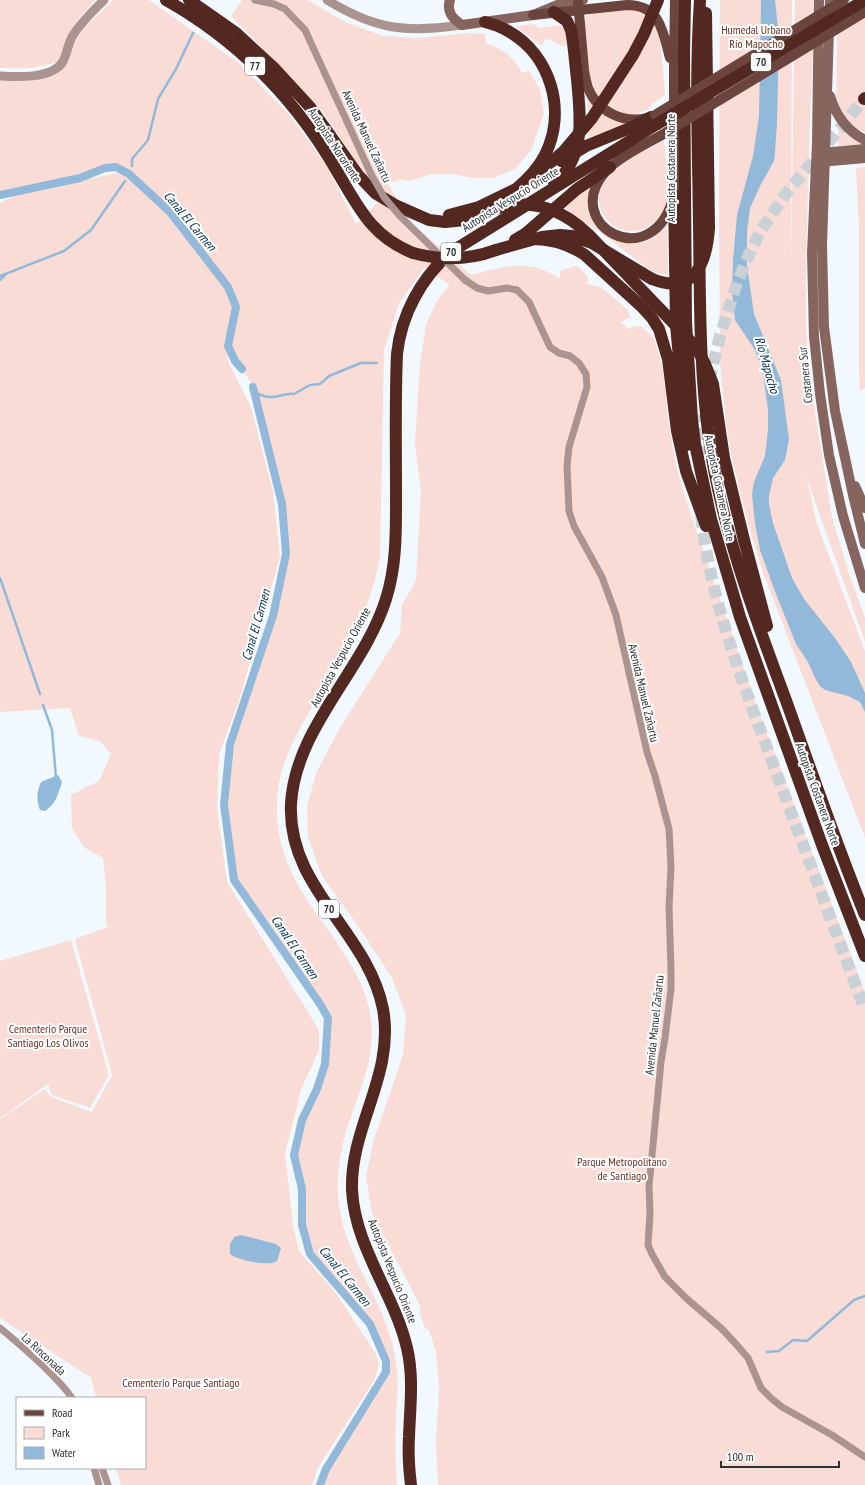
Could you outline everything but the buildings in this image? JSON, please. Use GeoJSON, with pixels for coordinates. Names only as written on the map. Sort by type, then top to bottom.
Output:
{"type":"FeatureCollection","features":[{"type":"Feature","properties":{"kind":"highway","name":"Autopista Nororiente"},"geometry":{"type":"LineString","coordinates":[[166,0],[210,29],[256,68],[293,108],[325,152],[367,220],[389,241],[413,253],[429,257],[453,259],[477,256],[496,250]]}},
{"type":"Feature","properties":{"kind":"highway","name":"Autopista Nororiente"},"geometry":{"type":"LineString","coordinates":[[189,0],[215,17],[246,42],[275,69],[318,118],[368,187],[387,202],[413,214]]}},
{"type":"Feature","properties":{"kind":"highway"},"geometry":{"type":"LineString","coordinates":[[522,186],[564,151],[592,118],[633,55],[658,0]]}},
{"type":"Feature","properties":{"kind":"highway","name":"Autopista Costanera Norte"},"geometry":{"type":"LineString","coordinates":[[685,0],[685,296],[688,373],[696,452],[709,513],[727,577],[822,845],[865,956]]}},
{"type":"Feature","properties":{"kind":"highway","name":"Autopista Costanera Norte"},"geometry":{"type":"LineString","coordinates":[[700,0],[697,71],[700,336],[709,439],[720,496],[731,535],[778,678],[865,915]]}},
{"type":"Feature","properties":{"kind":"highway"},"geometry":{"type":"LineString","coordinates":[[496,250],[551,235],[567,235],[586,240],[652,279],[672,284],[685,281],[695,274],[707,251],[709,227],[705,0]]}},
{"type":"Feature","properties":{"kind":"highway","name":"Autopista Vespucio Oriente"},"geometry":{"type":"LineString","coordinates":[[411,1485],[409,1449],[412,1389],[410,1360],[400,1325],[372,1265],[356,1222],[352,1192],[353,1173],[361,1131],[380,1073],[384,1055],[385,1030],[382,1007],[377,987],[365,964],[350,938],[318,893],[305,870],[296,847],[292,829],[291,813],[295,778],[303,753],[374,626],[383,608],[390,586],[394,565],[397,354],[400,336],[408,312],[418,292],[445,257],[466,242],[594,163],[655,121],[865,0]]}},
{"type":"Feature","properties":{"kind":"highway"},"geometry":{"type":"LineString","coordinates":[[536,199],[558,180],[565,171],[575,154],[578,145],[580,128],[580,113],[571,30],[567,21],[554,12]]}},
{"type":"Feature","properties":{"kind":"highway"},"geometry":{"type":"LineString","coordinates":[[485,22],[509,31],[532,51],[544,68],[554,97],[555,117],[552,137],[544,156],[522,186]]}},
{"type":"Feature","properties":{"kind":"highway"},"geometry":{"type":"LineString","coordinates":[[413,214],[440,215],[461,212],[488,203],[522,186],[578,150],[630,128],[655,121]]}},
{"type":"Feature","properties":{"kind":"highway"},"geometry":{"type":"LineString","coordinates":[[496,250],[525,234],[564,200],[610,167]]}},
{"type":"Feature","properties":{"kind":"highway"},"geometry":{"type":"LineString","coordinates":[[674,194],[675,306],[680,380],[687,446],[696,497]]}},
{"type":"Feature","properties":{"kind":"highway"},"geometry":{"type":"LineString","coordinates":[[413,214],[437,221],[452,222],[465,220],[498,208],[519,205],[540,207],[564,215],[588,234],[684,334],[699,353],[712,380],[724,458],[744,540],[768,626],[778,678]]}},
{"type":"Feature","properties":{"kind":"highway"},"geometry":{"type":"LineString","coordinates":[[533,239],[544,239],[578,250],[644,309],[659,329],[668,359],[677,431],[686,471],[727,577]]}},
{"type":"Feature","properties":{"kind":"highway"},"geometry":{"type":"LineString","coordinates":[[854,888],[865,905]]}},
{"type":"Feature","properties":{"kind":"main road"},"geometry":{"type":"LineString","coordinates":[[450,0],[448,6],[449,12],[454,19],[462,25],[554,12],[580,2]]}},
{"type":"Feature","properties":{"kind":"main road"},"geometry":{"type":"LineString","coordinates":[[675,0],[674,68],[674,194],[666,215],[650,233],[639,238],[616,235],[600,224],[593,206],[596,188],[602,176],[610,167],[655,121],[844,0]]}},
{"type":"Feature","properties":{"kind":"main road"},"geometry":{"type":"LineString","coordinates":[[819,0],[821,157]]}},
{"type":"Feature","properties":{"kind":"main road"},"geometry":{"type":"LineString","coordinates":[[821,157],[828,89],[830,0]]}},
{"type":"Feature","properties":{"kind":"main road"},"geometry":{"type":"LineString","coordinates":[[533,15],[556,6],[580,2],[640,6],[649,11],[660,23],[674,68]]}},
{"type":"Feature","properties":{"kind":"main road"},"geometry":{"type":"LineString","coordinates":[[580,2],[586,81],[595,100],[604,109],[618,117],[633,120],[655,121],[865,12]]}},
{"type":"Feature","properties":{"kind":"main road"},"geometry":{"type":"LineString","coordinates":[[828,89],[833,106],[841,120],[851,131],[865,140]]}},
{"type":"Feature","properties":{"kind":"main road"},"geometry":{"type":"LineString","coordinates":[[821,157],[865,149]]}},
{"type":"Feature","properties":{"kind":"main road"},"geometry":{"type":"LineString","coordinates":[[821,157],[865,158]]}},
{"type":"Feature","properties":{"kind":"main road","name":"Costanera Sur"},"geometry":{"type":"LineString","coordinates":[[821,157],[824,327],[831,389],[847,470],[865,544]]}},
{"type":"Feature","properties":{"kind":"main road","name":"Costanera Sur"},"geometry":{"type":"LineString","coordinates":[[821,157],[812,253],[814,336],[820,394],[828,448],[851,546],[865,588]]}},
{"type":"Feature","properties":{"kind":"main road"},"geometry":{"type":"LineString","coordinates":[[847,470],[865,508]]}},
{"type":"Feature","properties":{"kind":"street"},"geometry":{"type":"LineString","coordinates":[[0,76],[31,76],[49,72],[57,68],[64,58],[68,44],[73,36],[90,14],[104,0]]}},
{"type":"Feature","properties":{"kind":"street","name":"Avenida Manuel Zañartu"},"geometry":{"type":"LineString","coordinates":[[255,0],[274,4],[285,9],[305,30],[371,174],[384,197],[399,215],[465,280],[477,288],[488,291],[506,288],[517,290],[529,302],[550,347],[559,353],[570,356],[579,363],[586,374],[587,386],[569,447],[567,483],[569,511],[574,526],[602,577],[616,615],[647,752],[669,829],[671,867],[669,907],[672,970],[671,989],[658,1089],[649,1186],[650,1213],[648,1245],[665,1277],[686,1298],[722,1329],[748,1358],[761,1388],[772,1400],[832,1435],[865,1457]]}},
{"type":"Feature","properties":{"kind":"street"},"geometry":{"type":"LineString","coordinates":[[327,0],[360,18],[398,28],[422,30],[462,25]]}},
{"type":"Feature","properties":{"kind":"street","name":"La Rinconada"},"geometry":{"type":"LineString","coordinates":[[0,1328],[46,1370],[71,1397]]}},
{"type":"Feature","properties":{"kind":"street"},"geometry":{"type":"LineString","coordinates":[[94,1469],[98,1485]]}},
{"type":"Feature","properties":{"kind":"street"},"geometry":{"type":"LineString","coordinates":[[102,1469],[108,1485]]}},
{"type":"Feature","properties":{"kind":"green space"},"geometry":{"type":"Polygon","coordinates":[[[0,0],[95,0],[78,20],[69,36],[59,62],[32,68],[0,68],[0,0]]]}},
{"type":"Feature","properties":{"kind":"green space"},"geometry":{"type":"Polygon","coordinates":[[[113,0],[149,0],[239,63],[290,116],[326,165],[356,224],[381,199],[323,112],[231,16],[242,0],[308,0],[345,22],[383,36],[418,38],[469,33],[485,34],[486,43],[507,54],[515,62],[522,73],[529,71],[540,89],[544,114],[531,150],[515,169],[493,178],[474,178],[451,174],[430,174],[411,181],[401,179],[396,182],[386,181],[411,222],[471,275],[505,267],[527,266],[549,272],[560,279],[560,271],[575,266],[580,268],[588,277],[587,284],[601,287],[627,309],[631,317],[620,322],[628,329],[635,326],[641,326],[655,340],[662,366],[668,420],[677,470],[685,497],[756,704],[865,992],[865,1485],[438,1485],[436,1441],[439,1390],[436,1352],[429,1330],[425,1328],[419,1311],[421,1307],[372,1214],[366,1176],[374,1139],[403,1055],[406,1015],[391,976],[356,923],[322,876],[308,837],[307,805],[317,771],[341,726],[400,633],[402,605],[416,580],[421,491],[415,443],[420,364],[426,324],[438,299],[449,285],[425,267],[399,303],[384,350],[380,558],[374,584],[358,625],[291,746],[280,778],[277,811],[279,831],[289,867],[307,900],[344,953],[355,972],[368,1003],[370,1014],[372,1031],[371,1047],[364,1078],[341,1152],[338,1193],[340,1214],[346,1234],[387,1327],[395,1355],[398,1381],[395,1442],[397,1485],[323,1485],[328,1470],[388,1373],[389,1360],[372,1323],[313,1253],[305,1225],[304,1189],[296,1155],[305,1121],[320,1089],[327,1065],[331,1018],[322,1002],[236,879],[227,805],[233,744],[276,617],[289,554],[284,504],[256,392],[230,348],[234,335],[224,340],[229,363],[251,407],[273,492],[280,557],[240,697],[219,755],[217,808],[227,882],[319,1030],[319,1050],[302,1087],[285,1153],[293,1225],[299,1251],[336,1293],[376,1354],[379,1364],[375,1379],[317,1469],[312,1485],[121,1485],[116,1469],[146,1469],[146,1397],[96,1397],[91,1378],[0,1318],[0,1119],[45,1089],[51,1097],[92,1112],[112,1075],[75,939],[108,927],[106,922],[106,885],[103,858],[85,848],[72,829],[71,795],[99,781],[111,754],[100,741],[79,736],[70,708],[0,712],[0,203],[23,193],[117,173],[119,165],[111,164],[66,179],[21,187],[0,193],[0,81],[29,81],[56,73],[69,61],[71,48],[84,28],[113,0]]]}},
{"type":"Feature","properties":{"kind":"green space","name":"Humedal Urbano Río Mapocho"},"geometry":{"type":"Polygon","coordinates":[[[720,0],[792,0],[791,263],[795,0],[815,0],[806,261],[806,330],[810,378],[832,517],[848,571],[865,618],[865,642],[806,476],[817,524],[865,651],[865,838],[764,575],[749,527],[731,455],[720,363],[720,0]]]}},
{"type":"Feature","properties":{"kind":"green space"},"geometry":{"type":"Polygon","coordinates":[[[625,9],[636,10],[648,15],[659,30],[665,91],[664,96],[652,104],[649,109],[633,115],[617,113],[599,99],[590,81],[584,21],[587,16],[592,13],[625,9]]]}},
{"type":"Feature","properties":{"kind":"green space"},"geometry":{"type":"Polygon","coordinates":[[[865,18],[865,132],[858,130],[845,118],[836,97],[837,35],[865,18]]]}},
{"type":"Feature","properties":{"kind":"green space"},"geometry":{"type":"Polygon","coordinates":[[[534,24],[540,28],[561,25],[567,35],[566,46],[545,39],[542,46],[515,26],[534,24]]]}},
{"type":"Feature","properties":{"kind":"green space"},"geometry":{"type":"Polygon","coordinates":[[[587,98],[599,112],[614,120],[627,123],[588,138],[589,122],[587,98]]]}},
{"type":"Feature","properties":{"kind":"green space"},"geometry":{"type":"Polygon","coordinates":[[[838,122],[865,144],[838,146],[838,122]]]}},
{"type":"Feature","properties":{"kind":"green space"},"geometry":{"type":"Polygon","coordinates":[[[664,141],[668,190],[666,205],[663,211],[656,220],[646,228],[635,231],[624,230],[615,226],[607,219],[601,209],[599,198],[601,186],[611,173],[619,166],[664,141]]]}},
{"type":"Feature","properties":{"kind":"green space"},"geometry":{"type":"Polygon","coordinates":[[[865,167],[865,388],[860,391],[859,227],[856,168],[865,167]]]}},
{"type":"Feature","properties":{"kind":"green space"},"geometry":{"type":"Polygon","coordinates":[[[593,181],[590,207],[591,215],[593,222],[603,233],[624,242],[639,243],[651,239],[667,225],[668,275],[657,273],[647,268],[596,229],[560,208],[593,181]]]}},
{"type":"Feature","properties":{"kind":"green space","name":"Cementerio Parque Santiago Los Olivos"},"geometry":{"type":"Polygon","coordinates":[[[71,940],[109,1075],[90,1108],[52,1095],[48,1084],[0,1118],[0,961],[71,940]]]}},
{"type":"Feature","properties":{"kind":"water","name":"Río Mapocho"},"geometry":{"type":"Polygon","coordinates":[[[761,0],[775,0],[779,38],[777,123],[774,161],[750,208],[747,232],[747,266],[754,314],[781,380],[789,439],[785,460],[773,478],[769,496],[769,504],[773,523],[792,578],[804,599],[835,638],[851,662],[865,693],[865,712],[860,702],[848,696],[825,690],[820,686],[815,678],[808,662],[796,644],[776,594],[760,550],[755,523],[752,494],[754,482],[765,456],[768,429],[768,410],[763,373],[755,350],[735,320],[732,291],[737,215],[753,156],[759,116],[761,0]]]}},
{"type":"Feature","properties":{"kind":"water"},"geometry":{"type":"Polygon","coordinates":[[[58,775],[62,782],[56,798],[52,805],[45,811],[40,810],[38,796],[41,782],[58,775]]]}},
{"type":"Feature","properties":{"kind":"water"},"geometry":{"type":"Polygon","coordinates":[[[241,1235],[276,1244],[281,1248],[277,1261],[273,1263],[253,1262],[230,1254],[230,1244],[234,1237],[241,1235]]]}},
{"type":"Feature","properties":{"kind":"waterway"},"geometry":{"type":"LineString","coordinates":[[132,166],[132,159],[148,140],[158,99],[176,69],[193,33]]}},
{"type":"Feature","properties":{"kind":"waterway","name":"Canal El Carmen"},"geometry":{"type":"LineString","coordinates":[[0,195],[80,178],[105,168],[116,167],[129,174],[170,212],[228,287],[236,307],[228,346],[235,361],[242,369]]}},
{"type":"Feature","properties":{"kind":"waterway"},"geometry":{"type":"LineString","coordinates":[[0,276],[64,251],[91,230],[125,181]]}},
{"type":"Feature","properties":{"kind":"waterway"},"geometry":{"type":"LineString","coordinates":[[0,280],[5,275]]}},
{"type":"Feature","properties":{"kind":"waterway"},"geometry":{"type":"LineString","coordinates":[[254,393],[266,397],[294,394],[310,385],[320,384],[329,376],[361,363],[377,363]]}},
{"type":"Feature","properties":{"kind":"waterway","name":"Canal El Carmen"},"geometry":{"type":"LineString","coordinates":[[253,387],[282,504],[286,554],[273,616],[230,744],[224,805],[234,880],[320,1004],[328,1018],[325,1064],[317,1089],[302,1120],[294,1155],[302,1189],[302,1225],[310,1254],[370,1324],[386,1361],[386,1372],[326,1469],[320,1485]]}},
{"type":"Feature","properties":{"kind":"waterway"},"geometry":{"type":"LineString","coordinates":[[0,578],[40,694]]}},
{"type":"Feature","properties":{"kind":"waterway"},"geometry":{"type":"LineString","coordinates":[[43,705],[52,730],[56,778]]}},
{"type":"Feature","properties":{"kind":"waterway"},"geometry":{"type":"LineString","coordinates":[[767,1352],[779,1351],[793,1340],[807,1341],[854,1300],[865,1296]]}},
{"type":"Feature","properties":{"kind":"tunnel"},"geometry":{"type":"LineString","coordinates":[[709,381],[720,336],[737,283],[760,232],[785,195],[864,99]]}},
{"type":"Feature","properties":{"kind":"tunnel"},"geometry":{"type":"LineString","coordinates":[[700,458],[703,415]]}},
{"type":"Feature","properties":{"kind":"tunnel"},"geometry":{"type":"LineString","coordinates":[[701,515],[712,581],[730,644],[865,1010]]}},
{"type":"Feature","properties":{"kind":"park label","name":"Parque Metropolitano de Santiago"},"geometry":{"type":"Point","coordinates":[622,1168]}},
{"type":"Feature","properties":{"kind":"park label","name":"Cementerio Parque Santiago"},"geometry":{"type":"Point","coordinates":[181,1382]}}]}
